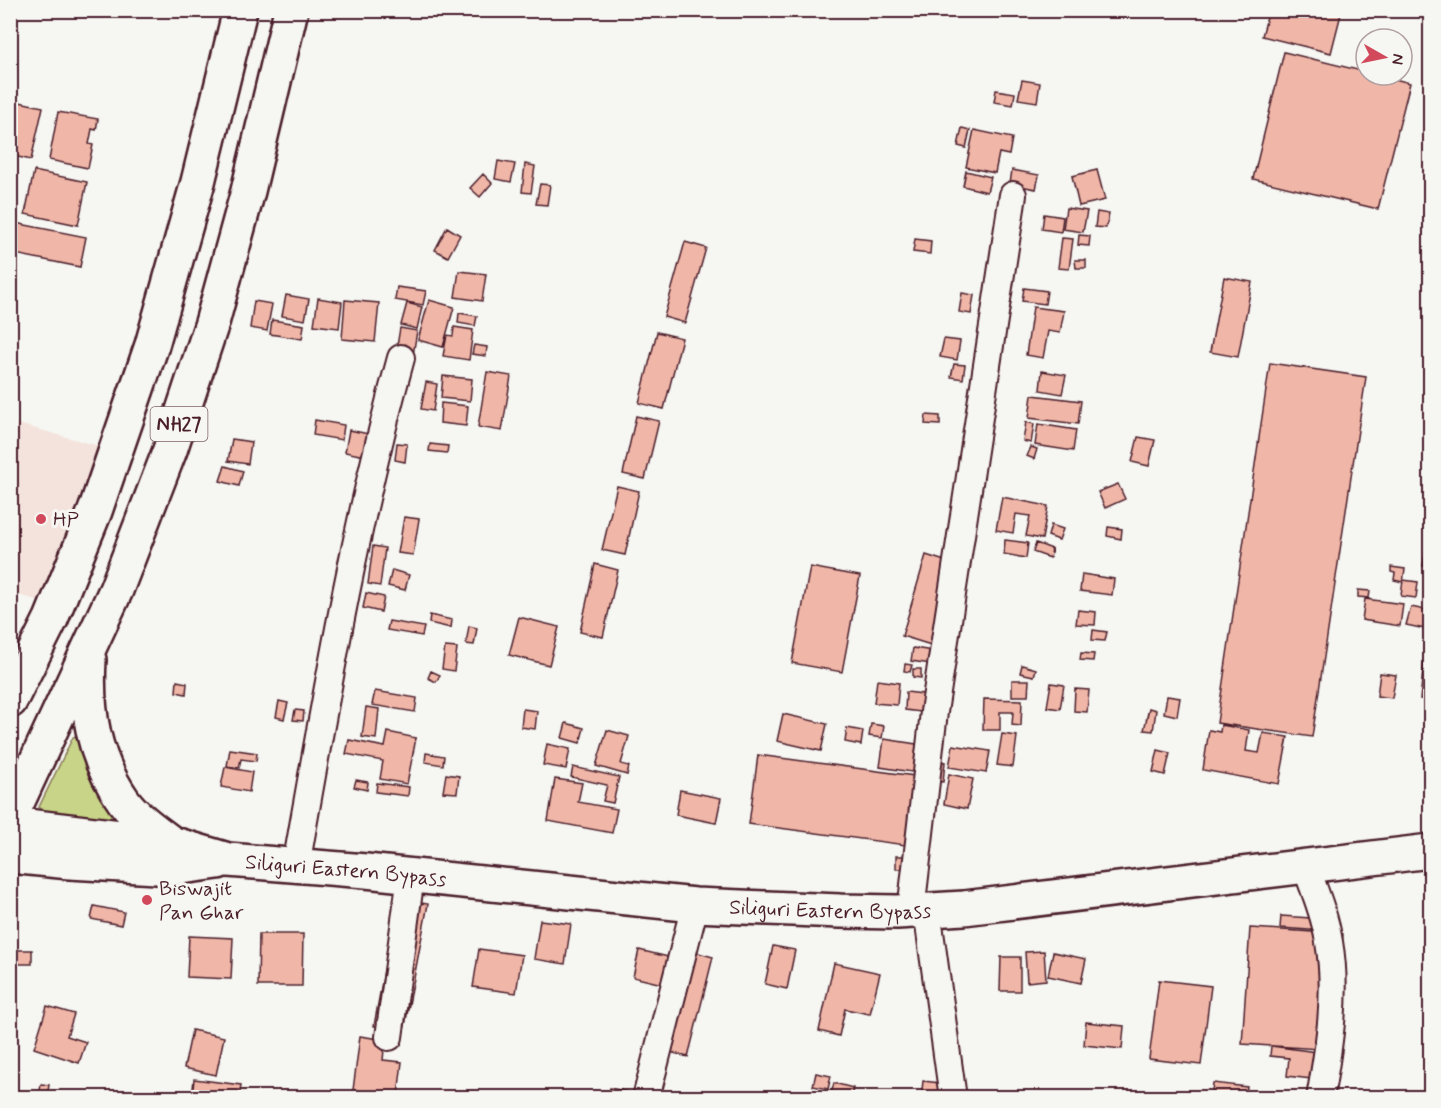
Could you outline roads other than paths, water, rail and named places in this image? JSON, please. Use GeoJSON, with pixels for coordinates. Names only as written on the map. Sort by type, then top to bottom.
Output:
{"type":"FeatureCollection","features":[{"type":"Feature","properties":{"kind":"main road","name":"NH27"},"geometry":{"type":"LineString","coordinates":[[10,701],[51,619],[95,511],[152,345],[198,182],[240,10]]}},
{"type":"Feature","properties":{"kind":"main road","name":"NH27"},"geometry":{"type":"LineString","coordinates":[[10,818],[116,590],[170,450],[212,323],[248,191],[291,10]]}},
{"type":"Feature","properties":{"kind":"main road"},"geometry":{"type":"LineString","coordinates":[[89,649],[87,685],[89,715],[102,763],[123,801],[142,821],[171,843]]}},
{"type":"Feature","properties":{"kind":"main road","name":"Siliguri Eastern Bypass"},"geometry":{"type":"LineString","coordinates":[[10,824],[171,843],[228,860],[695,905],[840,911],[964,908],[1431,851]]}},
{"type":"Feature","properties":{"kind":"main road","name":"Siliguri Eastern Bypass"},"geometry":{"type":"LineString","coordinates":[[10,856],[174,868],[228,860]]}},
{"type":"Feature","properties":{"kind":"street"},"geometry":{"type":"LineString","coordinates":[[953,1098],[919,910],[936,700],[1013,195]]}},
{"type":"Feature","properties":{"kind":"street"},"geometry":{"type":"LineString","coordinates":[[296,866],[366,498],[401,358]]}},
{"type":"Feature","properties":{"kind":"street"},"geometry":{"type":"LineString","coordinates":[[1306,867],[1321,907],[1332,965],[1332,998],[1320,1098]]}},
{"type":"Feature","properties":{"kind":"street"},"geometry":{"type":"LineString","coordinates":[[389,1036],[411,876]]}},
{"type":"Feature","properties":{"kind":"street"},"geometry":{"type":"LineString","coordinates":[[646,1098],[695,905]]}},
{"type":"Feature","properties":{"kind":"place","name":"HP"},"geometry":{"type":"Point","coordinates":[41,519]}},
{"type":"Feature","properties":{"kind":"place","name":"Biswajit Pan Ghar"},"geometry":{"type":"Point","coordinates":[147,900]}}]}
